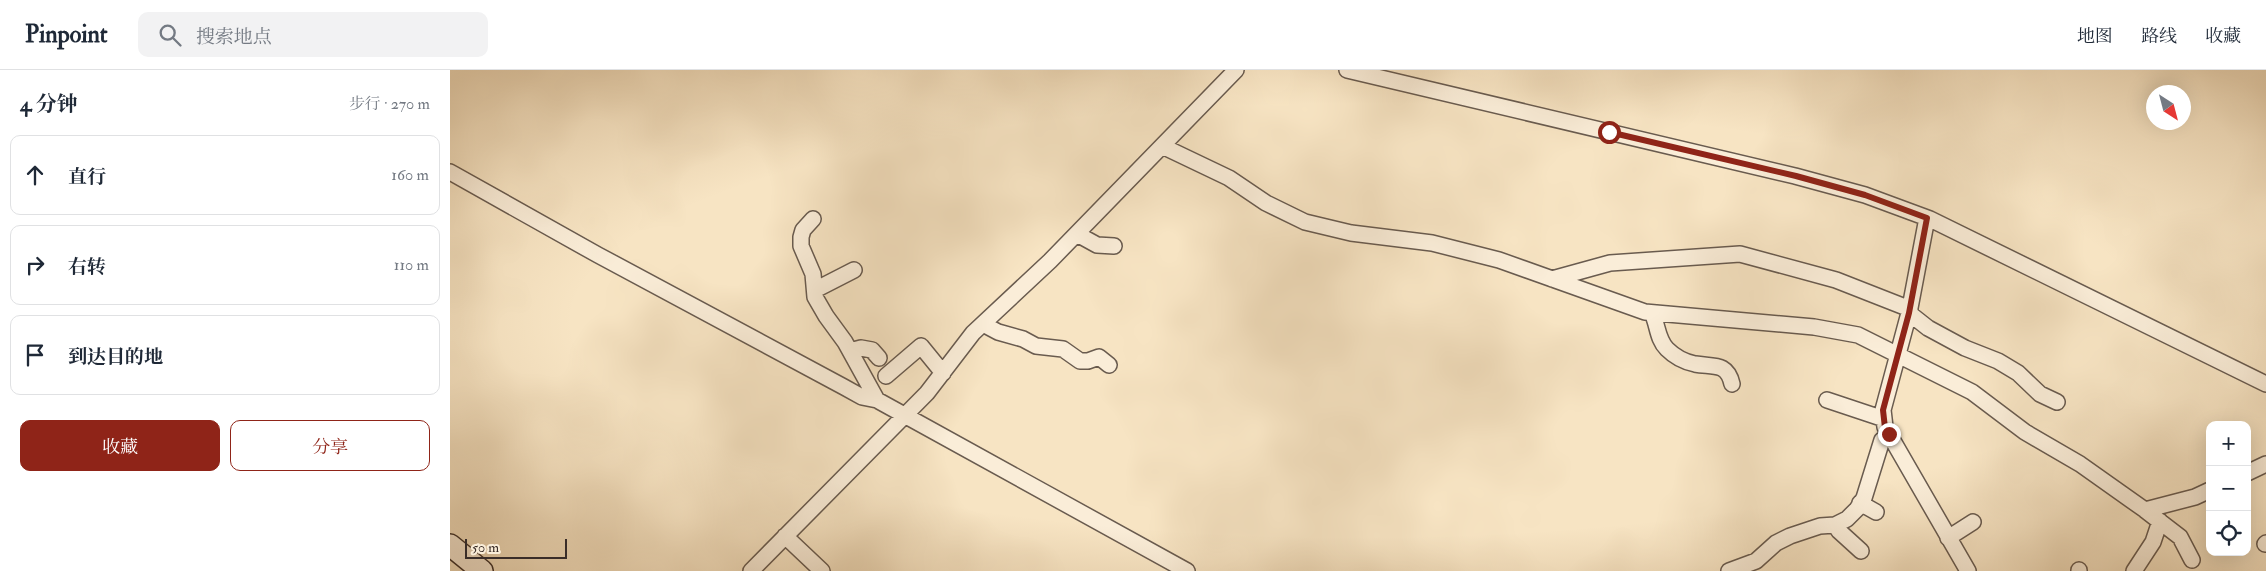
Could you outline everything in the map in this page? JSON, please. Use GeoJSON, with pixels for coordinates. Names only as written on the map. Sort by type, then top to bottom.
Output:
{"type":"FeatureCollection","features":[{"type":"Feature","properties":{"kind":"main road"},"geometry":{"type":"LineString","coordinates":[[452,552],[482,571]]}},
{"type":"Feature","properties":{"kind":"street"},"geometry":{"type":"LineString","coordinates":[[750,571],[928,393],[983,324],[1077,234],[1236,70]]}},
{"type":"Feature","properties":{"kind":"street"},"geometry":{"type":"LineString","coordinates":[[1347,70],[1796,176],[1865,195],[1927,218],[2266,384]]}},
{"type":"Feature","properties":{"kind":"street"},"geometry":{"type":"LineString","coordinates":[[1162,146],[1230,178],[1266,203],[1305,222],[1350,233],[1432,243],[1499,260],[1601,298],[1652,313],[1814,327],[1858,336],[1897,353],[1972,392],[2024,432],[2080,464],[2180,537],[2192,560]]}},
{"type":"Feature","properties":{"kind":"street"},"geometry":{"type":"LineString","coordinates":[[450,172],[598,255],[844,388],[877,400],[1187,571]]}},
{"type":"Feature","properties":{"kind":"street"},"geometry":{"type":"LineString","coordinates":[[1927,218],[1909,311],[1883,410],[1885,428],[1968,571]]}},
{"type":"Feature","properties":{"kind":"street"},"geometry":{"type":"LineString","coordinates":[[813,219],[803,230],[801,246],[813,274],[814,290],[818,304],[850,351],[877,400]]}},
{"type":"Feature","properties":{"kind":"street"},"geometry":{"type":"LineString","coordinates":[[1077,234],[1098,245],[1114,246]]}},
{"type":"Feature","properties":{"kind":"street"},"geometry":{"type":"LineString","coordinates":[[1552,279],[1610,263],[1740,254],[1836,280],[1909,311],[1928,328],[1965,348],[1998,361],[2018,373],[2040,394],[2057,402]]}},
{"type":"Feature","properties":{"kind":"street"},"geometry":{"type":"LineString","coordinates":[[814,290],[854,270]]}},
{"type":"Feature","properties":{"kind":"street"},"geometry":{"type":"LineString","coordinates":[[1652,313],[1661,341],[1668,349],[1694,364],[1720,367],[1730,376],[1732,384]]}},
{"type":"Feature","properties":{"kind":"street"},"geometry":{"type":"LineString","coordinates":[[983,324],[998,332],[1023,339],[1036,346],[1063,349],[1080,361],[1088,361],[1099,357],[1109,365]]}},
{"type":"Feature","properties":{"kind":"street"},"geometry":{"type":"LineString","coordinates":[[886,376],[921,346],[943,373]]}},
{"type":"Feature","properties":{"kind":"street"},"geometry":{"type":"LineString","coordinates":[[850,351],[861,348],[872,350],[878,358]]}},
{"type":"Feature","properties":{"kind":"street"},"geometry":{"type":"LineString","coordinates":[[1827,400],[1884,419]]}},
{"type":"Feature","properties":{"kind":"street"},"geometry":{"type":"LineString","coordinates":[[1729,571],[1758,565],[1776,543],[1820,526],[1835,524],[1853,514],[1860,503],[1882,440],[1889,434]]}},
{"type":"Feature","properties":{"kind":"street"},"geometry":{"type":"LineString","coordinates":[[2251,471],[2266,464]]}},
{"type":"Feature","properties":{"kind":"street"},"geometry":{"type":"LineString","coordinates":[[2145,510],[2195,497],[2206,492]]}},
{"type":"Feature","properties":{"kind":"street"},"geometry":{"type":"LineString","coordinates":[[1860,503],[1876,512]]}},
{"type":"Feature","properties":{"kind":"street"},"geometry":{"type":"LineString","coordinates":[[1948,538],[1973,522]]}},
{"type":"Feature","properties":{"kind":"street"},"geometry":{"type":"LineString","coordinates":[[2134,571],[2153,542],[2160,522]]}},
{"type":"Feature","properties":{"kind":"street"},"geometry":{"type":"LineString","coordinates":[[1835,524],[1861,551]]}},
{"type":"Feature","properties":{"kind":"street"},"geometry":{"type":"LineString","coordinates":[[785,536],[822,571]]}},
{"type":"Feature","properties":{"kind":"route"},"geometry":{"type":"LineString","coordinates":[[1609,132],[1796,176],[1865,195],[1927,218],[1909,313],[1883,410],[1885,428],[1889,434]]}}]}
